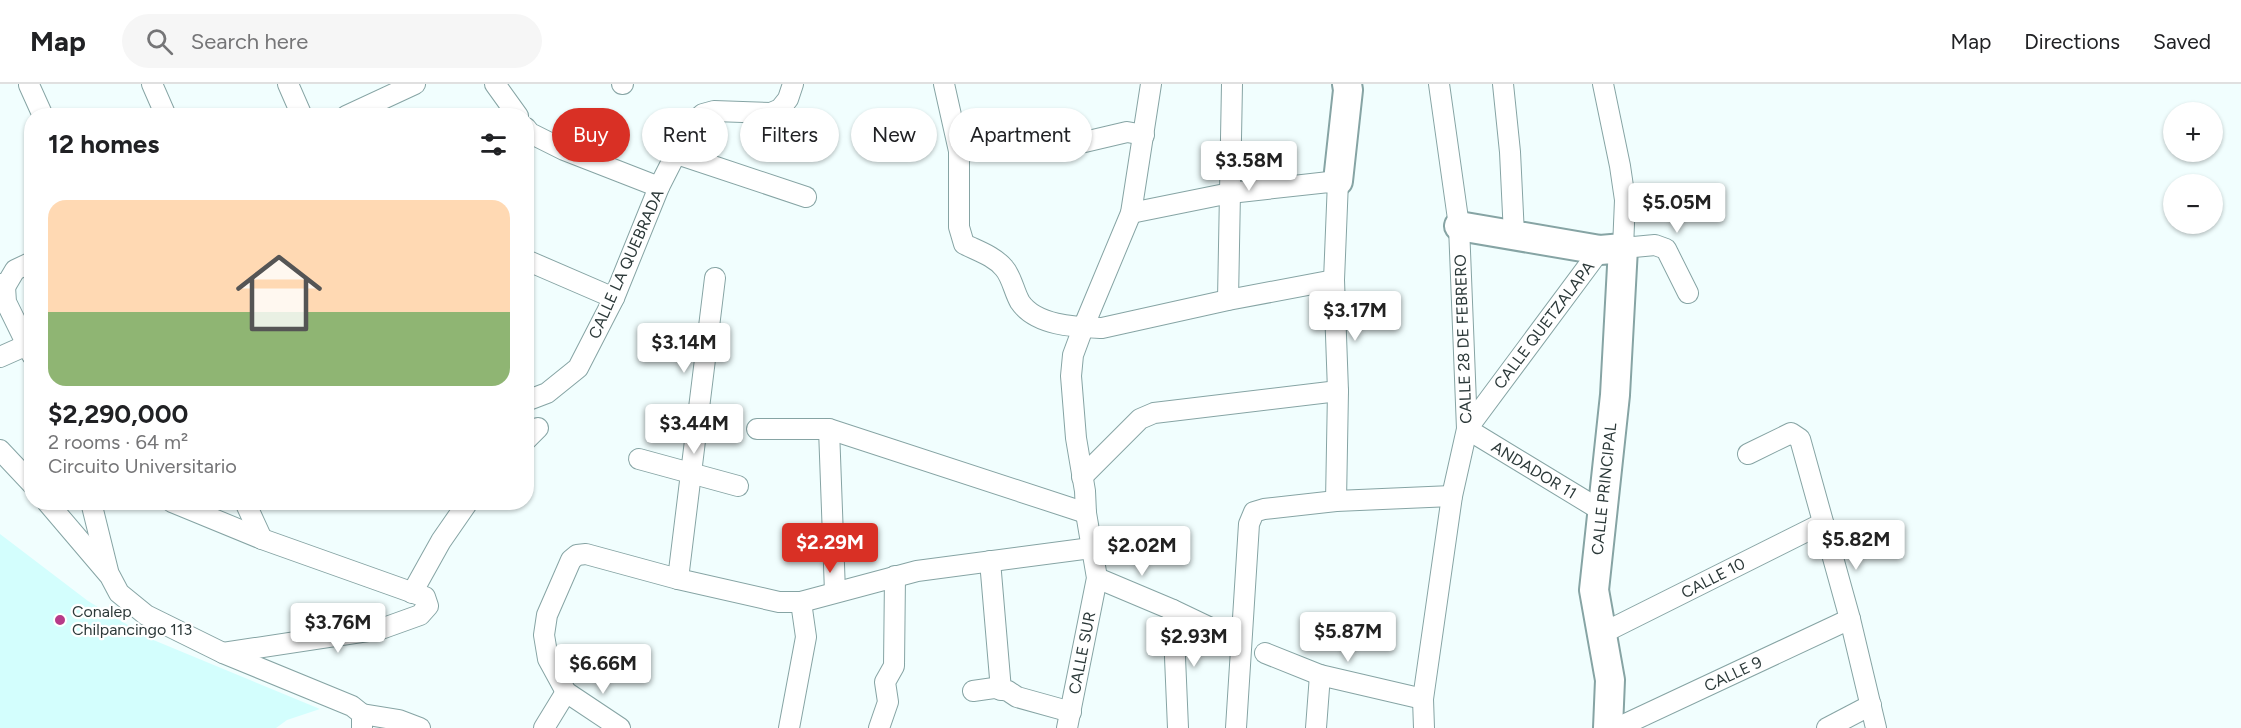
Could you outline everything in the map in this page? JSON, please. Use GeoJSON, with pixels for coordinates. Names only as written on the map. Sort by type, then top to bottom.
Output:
{"type":"FeatureCollection","features":[{"type":"Feature","properties":{"kind":"street"},"geometry":{"type":"LineString","coordinates":[[152,84],[162,108]]}},
{"type":"Feature","properties":{"kind":"street"},"geometry":{"type":"LineString","coordinates":[[288,84],[298,108]]}},
{"type":"Feature","properties":{"kind":"street"},"geometry":{"type":"LineString","coordinates":[[363,108],[415,84]]}},
{"type":"Feature","properties":{"kind":"street"},"geometry":{"type":"LineString","coordinates":[[495,84],[512,108]]}},
{"type":"Feature","properties":{"kind":"street","name":"CALLE LA QUEBRADA"},"geometry":{"type":"LineString","coordinates":[[728,111],[771,113],[780,109],[788,99],[793,84]]}},
{"type":"Feature","properties":{"kind":"street"},"geometry":{"type":"LineString","coordinates":[[944,84],[949,108]]}},
{"type":"Feature","properties":{"kind":"street"},"geometry":{"type":"LineString","coordinates":[[1151,84],[1131,213],[1073,355],[1071,376],[1090,548],[1097,578],[1173,610],[1240,642]]}},
{"type":"Feature","properties":{"kind":"street"},"geometry":{"type":"LineString","coordinates":[[1228,300],[1232,84]]}},
{"type":"Feature","properties":{"kind":"street"},"geometry":{"type":"LineString","coordinates":[[1336,501],[1338,391],[1334,280],[1338,181],[1347,84]]}},
{"type":"Feature","properties":{"kind":"street","name":"CALLE 28 DE FEBRERO"},"geometry":{"type":"LineString","coordinates":[[1424,728],[1423,699],[1452,496],[1467,429],[1459,226],[1439,84]]}},
{"type":"Feature","properties":{"kind":"street"},"geometry":{"type":"LineString","coordinates":[[1503,84],[1510,152],[1514,235]]}},
{"type":"Feature","properties":{"kind":"street"},"geometry":{"type":"LineString","coordinates":[[1602,84],[1620,165],[1625,200],[1611,249]]}},
{"type":"Feature","properties":{"kind":"street"},"geometry":{"type":"LineString","coordinates":[[29,85],[39,108]]}},
{"type":"Feature","properties":{"kind":"street"},"geometry":{"type":"LineString","coordinates":[[1092,140],[1127,132],[1144,135]]}},
{"type":"Feature","properties":{"kind":"street"},"geometry":{"type":"LineString","coordinates":[[534,135],[564,150],[659,187]]}},
{"type":"Feature","properties":{"kind":"street","name":"CALLE LA QUEBRADA"},"geometry":{"type":"LineString","coordinates":[[534,398],[547,393],[578,368],[614,298],[670,162]]}},
{"type":"Feature","properties":{"kind":"street"},"geometry":{"type":"LineString","coordinates":[[701,162],[806,197]]}},
{"type":"Feature","properties":{"kind":"street"},"geometry":{"type":"LineString","coordinates":[[959,162],[959,227],[964,244],[994,259],[1006,269],[1021,303],[1036,317],[1083,328],[1102,328],[1228,300],[1334,280]]}},
{"type":"Feature","properties":{"kind":"street"},"geometry":{"type":"LineString","coordinates":[[1131,213],[1230,193],[1338,181]]}},
{"type":"Feature","properties":{"kind":"street"},"geometry":{"type":"LineString","coordinates":[[1459,226],[1611,249],[1655,245],[1666,249],[1688,293]]}},
{"type":"Feature","properties":{"kind":"street","name":"CALLE QUETZALAPA"},"geometry":{"type":"LineString","coordinates":[[1467,429],[1611,249]]}},
{"type":"Feature","properties":{"kind":"street","name":"CALLE PRINCIPAL"},"geometry":{"type":"LineString","coordinates":[[1608,728],[1610,680],[1594,590],[1615,395],[1611,249]]}},
{"type":"Feature","properties":{"kind":"street"},"geometry":{"type":"LineString","coordinates":[[534,263],[614,298]]}},
{"type":"Feature","properties":{"kind":"street"},"geometry":{"type":"LineString","coordinates":[[24,266],[15,270],[2,285],[6,302],[24,340]]}},
{"type":"Feature","properties":{"kind":"street"},"geometry":{"type":"LineString","coordinates":[[678,579],[715,278]]}},
{"type":"Feature","properties":{"kind":"street"},"geometry":{"type":"LineString","coordinates":[[0,357],[24,351]]}},
{"type":"Feature","properties":{"kind":"street"},"geometry":{"type":"LineString","coordinates":[[534,387],[547,393]]}},
{"type":"Feature","properties":{"kind":"street"},"geometry":{"type":"LineString","coordinates":[[1082,477],[1140,420],[1154,413],[1338,391]]}},
{"type":"Feature","properties":{"kind":"street"},"geometry":{"type":"LineString","coordinates":[[757,429],[829,429],[1086,513]]}},
{"type":"Feature","properties":{"kind":"street"},"geometry":{"type":"LineString","coordinates":[[829,429],[835,592]]}},
{"type":"Feature","properties":{"kind":"street","name":"ANDADOR 11"},"geometry":{"type":"LineString","coordinates":[[1467,429],[1602,511]]}},
{"type":"Feature","properties":{"kind":"street"},"geometry":{"type":"LineString","coordinates":[[1748,454],[1791,433],[1800,439],[1850,619],[1876,728]]}},
{"type":"Feature","properties":{"kind":"street"},"geometry":{"type":"LineString","coordinates":[[0,450],[24,476]]}},
{"type":"Feature","properties":{"kind":"street"},"geometry":{"type":"LineString","coordinates":[[639,459],[738,486]]}},
{"type":"Feature","properties":{"kind":"street"},"geometry":{"type":"LineString","coordinates":[[1236,728],[1249,524],[1254,513],[1264,509],[1336,501],[1452,496]]}},
{"type":"Feature","properties":{"kind":"street"},"geometry":{"type":"LineString","coordinates":[[54,510],[110,576],[119,593],[146,615],[223,653],[352,706],[362,721],[399,720],[420,728]]}},
{"type":"Feature","properties":{"kind":"street"},"geometry":{"type":"LineString","coordinates":[[93,510],[110,576]]}},
{"type":"Feature","properties":{"kind":"street"},"geometry":{"type":"LineString","coordinates":[[191,510],[262,539],[425,597],[428,606],[420,615],[381,629],[223,653]]}},
{"type":"Feature","properties":{"kind":"street"},"geometry":{"type":"LineString","coordinates":[[249,510],[262,539]]}},
{"type":"Feature","properties":{"kind":"street"},"geometry":{"type":"LineString","coordinates":[[412,592],[441,541],[462,510]]}},
{"type":"Feature","properties":{"kind":"street","name":"CALLE 10"},"geometry":{"type":"LineString","coordinates":[[1603,633],[1823,523]]}},
{"type":"Feature","properties":{"kind":"street"},"geometry":{"type":"LineString","coordinates":[[620,728],[566,692],[548,659],[544,635],[547,615],[571,560],[577,555],[586,554],[678,579],[778,602],[801,602],[917,571],[1090,548]]}},
{"type":"Feature","properties":{"kind":"street"},"geometry":{"type":"LineString","coordinates":[[990,561],[1001,690]]}},
{"type":"Feature","properties":{"kind":"street"},"geometry":{"type":"LineString","coordinates":[[879,728],[888,702],[885,682],[894,666],[895,576]]}},
{"type":"Feature","properties":{"kind":"street","name":"CALLE SUR"},"geometry":{"type":"LineString","coordinates":[[1069,720],[1097,578]]}},
{"type":"Feature","properties":{"kind":"street"},"geometry":{"type":"LineString","coordinates":[[789,728],[806,637],[801,602]]}},
{"type":"Feature","properties":{"kind":"street"},"geometry":{"type":"LineString","coordinates":[[1173,610],[1178,728]]}},
{"type":"Feature","properties":{"kind":"street","name":"CALLE 9"},"geometry":{"type":"LineString","coordinates":[[1617,728],[1850,619]]}},
{"type":"Feature","properties":{"kind":"street"},"geometry":{"type":"LineString","coordinates":[[1265,654],[1320,675],[1423,699]]}},
{"type":"Feature","properties":{"kind":"street"},"geometry":{"type":"LineString","coordinates":[[1316,728],[1320,675]]}},
{"type":"Feature","properties":{"kind":"street"},"geometry":{"type":"LineString","coordinates":[[973,691],[994,688],[1001,690],[1069,720]]}},
{"type":"Feature","properties":{"kind":"street"},"geometry":{"type":"LineString","coordinates":[[544,728],[566,692]]}},
{"type":"Feature","properties":{"kind":"street"},"geometry":{"type":"LineString","coordinates":[[1827,728],[1871,705]]}},
{"type":"Feature","properties":{"kind":"shaded area","name":"Conalep Chilpancingo 113"},"geometry":{"type":"Polygon","coordinates":[[[0,534],[88,601],[151,639],[320,709],[287,720],[276,728],[0,728],[0,534]]]}},
{"type":"Feature","properties":{"kind":"place","name":"Conalep Chilpancingo 113"},"geometry":{"type":"Point","coordinates":[60,620]}}]}
